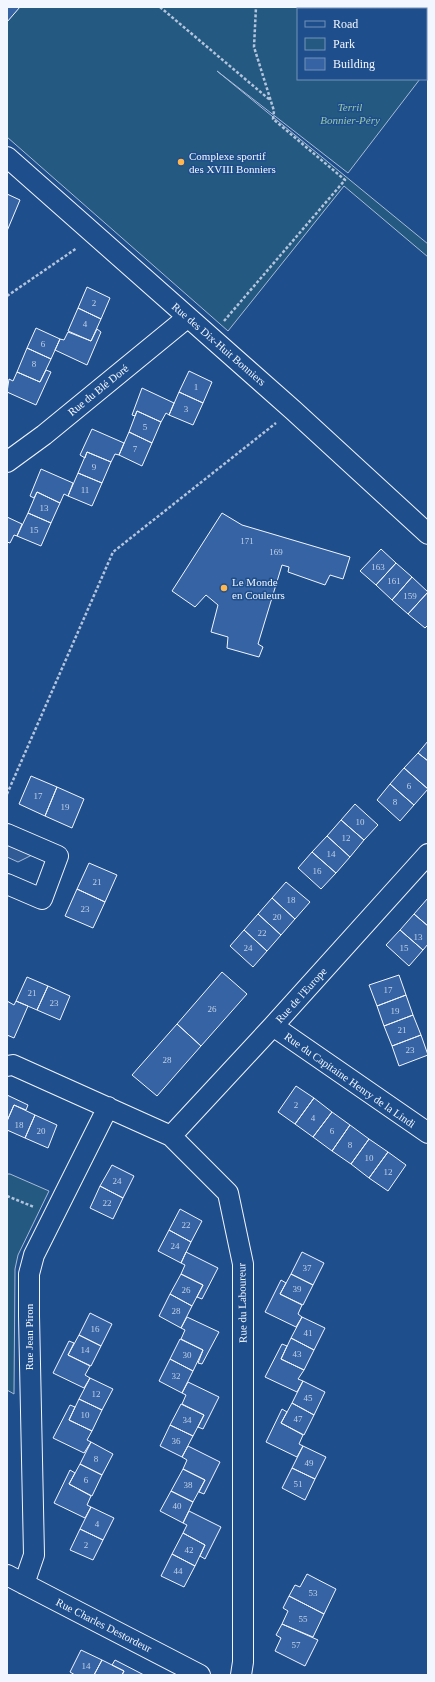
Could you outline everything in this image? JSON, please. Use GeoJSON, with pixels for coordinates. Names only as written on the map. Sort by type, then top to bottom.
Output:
{"type":"FeatureCollection","features":[{"type":"Feature","properties":{"kind":"street","name":"Rue des Dix-Huit Bonniers"},"geometry":{"type":"LineString","coordinates":[[7,157],[293,410],[428,534]]}},
{"type":"Feature","properties":{"kind":"street","name":"Rue du Blé Doré"},"geometry":{"type":"LineString","coordinates":[[7,462],[44,435],[188,317]]}},
{"type":"Feature","properties":{"kind":"street"},"geometry":{"type":"LineString","coordinates":[[7,834],[58,856],[42,899],[7,884]]}},
{"type":"Feature","properties":{"kind":"street","name":"Rue de l'Europe"},"geometry":{"type":"LineString","coordinates":[[171,1136],[273,1026],[428,854]]}},
{"type":"Feature","properties":{"kind":"street","name":"Rue du Capitaine Henry de la Lindi"},"geometry":{"type":"LineString","coordinates":[[273,1026],[428,1133]]}},
{"type":"Feature","properties":{"kind":"street","name":"Rue du Laboureur"},"geometry":{"type":"LineString","coordinates":[[7,1066],[13,1065],[108,1106],[171,1136],[228,1193],[243,1264],[243,1662],[241,1675]]}},
{"type":"Feature","properties":{"kind":"street","name":"Rue Jean Piron"},"geometry":{"type":"LineString","coordinates":[[16,1580],[34,1556],[29,1391],[29,1274],[34,1255],[108,1106]]}},
{"type":"Feature","properties":{"kind":"street","name":"Rue Charles Destordeur"},"geometry":{"type":"LineString","coordinates":[[16,1580],[200,1675]]}},
{"type":"Feature","properties":{"kind":"path"},"geometry":{"type":"LineString","coordinates":[[160,7],[270,100]]}},
{"type":"Feature","properties":{"kind":"path"},"geometry":{"type":"LineString","coordinates":[[210,337],[345,180],[273,119],[274,111],[254,47],[256,7]]}},
{"type":"Feature","properties":{"kind":"path"},"geometry":{"type":"LineString","coordinates":[[7,296],[96,235]]}},
{"type":"Feature","properties":{"kind":"path"},"geometry":{"type":"LineString","coordinates":[[7,794],[113,552],[293,410]]}},
{"type":"Feature","properties":{"kind":"path"},"geometry":{"type":"LineString","coordinates":[[7,1196],[54,1216]]}},
{"type":"Feature","properties":{"kind":"green space","name":"Complexe sportif des XVIII Bonniers"},"geometry":{"type":"Polygon","coordinates":[[[7,7],[428,7],[427,70],[427,8],[297,8],[297,80],[419,80],[348,173],[217,71],[428,244],[428,257],[344,186],[228,331],[7,137],[7,7]]]}},
{"type":"Feature","properties":{"kind":"green space"},"geometry":{"type":"Polygon","coordinates":[[[7,1174],[49,1191],[18,1255],[15,1269],[14,1394],[7,1390],[7,1174]]]}},
{"type":"Feature","properties":{"kind":"shaded area"},"geometry":{"type":"Polygon","coordinates":[[[7,842],[34,854],[18,862],[7,857],[7,842]]]}},
{"type":"Feature","properties":{"kind":"building"},"geometry":{"type":"Polygon","coordinates":[[[7,7],[20,7],[7,22],[7,7]]]}},
{"type":"Feature","properties":{"kind":"building"},"geometry":{"type":"Polygon","coordinates":[[[7,194],[20,200],[7,231],[7,194]]]}},
{"type":"Feature","properties":{"kind":"building"},"geometry":{"type":"Polygon","coordinates":[[[87,287],[110,298],[101,319],[78,308],[87,287]]]}},
{"type":"Feature","properties":{"kind":"building"},"geometry":{"type":"Polygon","coordinates":[[[78,308],[101,319],[91,341],[68,331],[78,308]]]}},
{"type":"Feature","properties":{"kind":"building"},"geometry":{"type":"Polygon","coordinates":[[[36,328],[60,339],[51,359],[27,348],[36,328]]]}},
{"type":"Feature","properties":{"kind":"building"},"geometry":{"type":"Polygon","coordinates":[[[97,329],[101,332],[87,365],[55,350],[60,339],[64,340],[68,332],[91,341],[97,329]]]}},
{"type":"Feature","properties":{"kind":"building"},"geometry":{"type":"Polygon","coordinates":[[[27,348],[51,359],[40,382],[17,372],[27,348]]]}},
{"type":"Feature","properties":{"kind":"building"},"geometry":{"type":"Polygon","coordinates":[[[46,370],[51,372],[36,405],[7,392],[9,379],[13,381],[17,372],[40,382],[46,370]]]}},
{"type":"Feature","properties":{"kind":"building"},"geometry":{"type":"Polygon","coordinates":[[[189,371],[212,382],[203,403],[179,392],[189,371]]]}},
{"type":"Feature","properties":{"kind":"building"},"geometry":{"type":"Polygon","coordinates":[[[142,388],[174,403],[169,415],[166,413],[161,422],[137,411],[135,416],[132,415],[142,388]]]}},
{"type":"Feature","properties":{"kind":"building"},"geometry":{"type":"Polygon","coordinates":[[[179,392],[203,403],[193,425],[169,415],[179,392]]]}},
{"type":"Feature","properties":{"kind":"building"},"geometry":{"type":"Polygon","coordinates":[[[137,411],[161,422],[152,443],[129,432],[137,411]]]}},
{"type":"Feature","properties":{"kind":"building"},"geometry":{"type":"Polygon","coordinates":[[[92,429],[124,443],[119,455],[115,454],[111,462],[87,452],[85,458],[80,455],[92,429]]]}},
{"type":"Feature","properties":{"kind":"building"},"geometry":{"type":"Polygon","coordinates":[[[129,432],[152,443],[142,466],[119,455],[129,432]]]}},
{"type":"Feature","properties":{"kind":"building"},"geometry":{"type":"Polygon","coordinates":[[[87,452],[111,462],[102,483],[78,473],[87,452]]]}},
{"type":"Feature","properties":{"kind":"building"},"geometry":{"type":"Polygon","coordinates":[[[41,469],[73,483],[68,496],[64,494],[60,503],[37,492],[34,498],[30,496],[41,469]]]}},
{"type":"Feature","properties":{"kind":"building"},"geometry":{"type":"Polygon","coordinates":[[[78,473],[102,483],[92,506],[68,496],[78,473]]]}},
{"type":"Feature","properties":{"kind":"building"},"geometry":{"type":"Polygon","coordinates":[[[37,492],[60,503],[51,523],[28,513],[37,492]]]}},
{"type":"Feature","properties":{"kind":"building"},"geometry":{"type":"Polygon","coordinates":[[[28,513],[51,523],[41,546],[17,536],[28,513]]]}},
{"type":"Feature","properties":{"kind":"building","name":"Le Monde en Couleurs"},"geometry":{"type":"Polygon","coordinates":[[[222,513],[242,525],[350,557],[343,579],[330,575],[325,585],[288,572],[289,567],[282,565],[258,644],[263,647],[259,657],[227,648],[228,637],[211,632],[218,605],[206,595],[195,607],[172,591],[222,513]]]}},
{"type":"Feature","properties":{"kind":"building"},"geometry":{"type":"Polygon","coordinates":[[[7,517],[22,524],[17,536],[14,535],[10,543],[7,542],[7,517]]]}},
{"type":"Feature","properties":{"kind":"building"},"geometry":{"type":"Polygon","coordinates":[[[381,549],[396,563],[376,585],[360,571],[381,549]]]}},
{"type":"Feature","properties":{"kind":"building"},"geometry":{"type":"Polygon","coordinates":[[[396,563],[412,577],[392,600],[376,585],[396,563]]]}},
{"type":"Feature","properties":{"kind":"building"},"geometry":{"type":"Polygon","coordinates":[[[412,577],[428,592],[408,614],[392,600],[412,577]]]}},
{"type":"Feature","properties":{"kind":"building"},"geometry":{"type":"Polygon","coordinates":[[[428,592],[428,625],[425,628],[408,614],[428,592]]]}},
{"type":"Feature","properties":{"kind":"building"},"geometry":{"type":"Polygon","coordinates":[[[428,741],[428,761],[418,753],[428,741]]]}},
{"type":"Feature","properties":{"kind":"building"},"geometry":{"type":"Polygon","coordinates":[[[418,753],[428,761],[428,789],[404,768],[418,753]]]}},
{"type":"Feature","properties":{"kind":"building"},"geometry":{"type":"Polygon","coordinates":[[[404,768],[428,789],[414,805],[390,784],[404,768]]]}},
{"type":"Feature","properties":{"kind":"building"},"geometry":{"type":"Polygon","coordinates":[[[31,776],[57,787],[45,816],[19,804],[31,776]]]}},
{"type":"Feature","properties":{"kind":"building"},"geometry":{"type":"Polygon","coordinates":[[[390,784],[414,805],[400,821],[377,800],[390,784]]]}},
{"type":"Feature","properties":{"kind":"building"},"geometry":{"type":"Polygon","coordinates":[[[57,787],[84,799],[72,828],[45,816],[57,787]]]}},
{"type":"Feature","properties":{"kind":"building"},"geometry":{"type":"Polygon","coordinates":[[[355,804],[378,825],[364,840],[341,820],[355,804]]]}},
{"type":"Feature","properties":{"kind":"building"},"geometry":{"type":"Polygon","coordinates":[[[341,820],[364,840],[350,857],[327,836],[341,820]]]}},
{"type":"Feature","properties":{"kind":"building"},"geometry":{"type":"Polygon","coordinates":[[[327,836],[350,857],[336,873],[312,852],[327,836]]]}},
{"type":"Feature","properties":{"kind":"building"},"geometry":{"type":"Polygon","coordinates":[[[312,852],[336,873],[321,889],[298,868],[312,852]]]}},
{"type":"Feature","properties":{"kind":"building"},"geometry":{"type":"Polygon","coordinates":[[[89,863],[117,875],[105,902],[77,889],[89,863]]]}},
{"type":"Feature","properties":{"kind":"building"},"geometry":{"type":"Polygon","coordinates":[[[286,882],[310,902],[295,919],[272,898],[286,882]]]}},
{"type":"Feature","properties":{"kind":"building"},"geometry":{"type":"Polygon","coordinates":[[[77,889],[105,902],[93,928],[65,916],[77,889]]]}},
{"type":"Feature","properties":{"kind":"building"},"geometry":{"type":"Polygon","coordinates":[[[272,898],[295,919],[281,935],[258,914],[272,898]]]}},
{"type":"Feature","properties":{"kind":"building"},"geometry":{"type":"Polygon","coordinates":[[[428,898],[428,926],[414,914],[428,898]]]}},
{"type":"Feature","properties":{"kind":"building"},"geometry":{"type":"Polygon","coordinates":[[[258,914],[281,935],[267,951],[244,930],[258,914]]]}},
{"type":"Feature","properties":{"kind":"building"},"geometry":{"type":"Polygon","coordinates":[[[414,914],[428,926],[428,944],[423,950],[400,930],[414,914]]]}},
{"type":"Feature","properties":{"kind":"building"},"geometry":{"type":"Polygon","coordinates":[[[244,930],[267,951],[253,967],[230,946],[244,930]]]}},
{"type":"Feature","properties":{"kind":"building"},"geometry":{"type":"Polygon","coordinates":[[[400,930],[423,950],[409,966],[386,945],[400,930]]]}},
{"type":"Feature","properties":{"kind":"building"},"geometry":{"type":"Polygon","coordinates":[[[222,972],[247,994],[201,1046],[177,1024],[222,972]]]}},
{"type":"Feature","properties":{"kind":"building"},"geometry":{"type":"Polygon","coordinates":[[[399,975],[406,995],[377,1006],[369,985],[399,975]]]}},
{"type":"Feature","properties":{"kind":"building"},"geometry":{"type":"Polygon","coordinates":[[[27,977],[48,986],[37,1010],[16,1001],[27,977]]]}},
{"type":"Feature","properties":{"kind":"building"},"geometry":{"type":"Polygon","coordinates":[[[48,986],[70,996],[60,1020],[37,1010],[48,986]]]}},
{"type":"Feature","properties":{"kind":"building"},"geometry":{"type":"Polygon","coordinates":[[[406,995],[413,1015],[384,1026],[377,1006],[406,995]]]}},
{"type":"Feature","properties":{"kind":"building"},"geometry":{"type":"Polygon","coordinates":[[[7,1001],[14,1005],[16,1001],[28,1006],[14,1038],[7,1035],[7,1001]]]}},
{"type":"Feature","properties":{"kind":"building"},"geometry":{"type":"Polygon","coordinates":[[[413,1015],[421,1035],[392,1046],[384,1026],[413,1015]]]}},
{"type":"Feature","properties":{"kind":"building"},"geometry":{"type":"Polygon","coordinates":[[[177,1024],[201,1046],[157,1096],[132,1075],[177,1024]]]}},
{"type":"Feature","properties":{"kind":"building"},"geometry":{"type":"Polygon","coordinates":[[[421,1035],[428,1055],[399,1066],[392,1046],[421,1035]]]}},
{"type":"Feature","properties":{"kind":"building"},"geometry":{"type":"Polygon","coordinates":[[[296,1086],[314,1098],[295,1124],[278,1112],[296,1086]]]}},
{"type":"Feature","properties":{"kind":"building"},"geometry":{"type":"Polygon","coordinates":[[[7,1095],[28,1105],[26,1110],[14,1105],[7,1121],[7,1095]]]}},
{"type":"Feature","properties":{"kind":"building"},"geometry":{"type":"Polygon","coordinates":[[[314,1098],[332,1112],[313,1137],[295,1124],[314,1098]]]}},
{"type":"Feature","properties":{"kind":"building"},"geometry":{"type":"Polygon","coordinates":[[[14,1105],[35,1115],[25,1138],[7,1130],[7,1121],[14,1105]]]}},
{"type":"Feature","properties":{"kind":"building"},"geometry":{"type":"Polygon","coordinates":[[[332,1112],[350,1125],[332,1151],[313,1137],[332,1112]]]}},
{"type":"Feature","properties":{"kind":"building"},"geometry":{"type":"Polygon","coordinates":[[[35,1115],[57,1125],[48,1148],[25,1138],[35,1115]]]}},
{"type":"Feature","properties":{"kind":"building"},"geometry":{"type":"Polygon","coordinates":[[[350,1125],[369,1139],[351,1164],[332,1151],[350,1125]]]}},
{"type":"Feature","properties":{"kind":"building"},"geometry":{"type":"Polygon","coordinates":[[[369,1139],[388,1152],[369,1178],[351,1164],[369,1139]]]}},
{"type":"Feature","properties":{"kind":"building"},"geometry":{"type":"Polygon","coordinates":[[[388,1152],[406,1165],[388,1191],[369,1178],[388,1152]]]}},
{"type":"Feature","properties":{"kind":"building"},"geometry":{"type":"Polygon","coordinates":[[[112,1165],[134,1176],[123,1198],[100,1186],[112,1165]]]}},
{"type":"Feature","properties":{"kind":"building"},"geometry":{"type":"Polygon","coordinates":[[[100,1186],[123,1198],[113,1219],[90,1208],[100,1186]]]}},
{"type":"Feature","properties":{"kind":"building"},"geometry":{"type":"Polygon","coordinates":[[[180,1209],[202,1221],[191,1242],[169,1230],[180,1209]]]}},
{"type":"Feature","properties":{"kind":"building"},"geometry":{"type":"Polygon","coordinates":[[[169,1230],[191,1242],[181,1263],[158,1251],[169,1230]]]}},
{"type":"Feature","properties":{"kind":"building"},"geometry":{"type":"Polygon","coordinates":[[[186,1252],[218,1268],[202,1299],[197,1297],[203,1285],[181,1274],[185,1265],[181,1263],[186,1252]]]}},
{"type":"Feature","properties":{"kind":"building"},"geometry":{"type":"Polygon","coordinates":[[[302,1252],[324,1263],[313,1285],[291,1274],[302,1252]]]}},
{"type":"Feature","properties":{"kind":"building"},"geometry":{"type":"Polygon","coordinates":[[[181,1274],[203,1285],[192,1306],[170,1294],[181,1274]]]}},
{"type":"Feature","properties":{"kind":"building"},"geometry":{"type":"Polygon","coordinates":[[[291,1274],[313,1285],[303,1305],[280,1294],[291,1274]]]}},
{"type":"Feature","properties":{"kind":"building"},"geometry":{"type":"Polygon","coordinates":[[[281,1280],[286,1283],[280,1294],[302,1305],[298,1314],[302,1317],[296,1327],[265,1312],[281,1280]]]}},
{"type":"Feature","properties":{"kind":"building"},"geometry":{"type":"Polygon","coordinates":[[[170,1294],[192,1306],[181,1328],[159,1316],[170,1294]]]}},
{"type":"Feature","properties":{"kind":"building"},"geometry":{"type":"Polygon","coordinates":[[[90,1313],[112,1324],[101,1346],[79,1335],[90,1313]]]}},
{"type":"Feature","properties":{"kind":"building"},"geometry":{"type":"Polygon","coordinates":[[[187,1317],[219,1332],[202,1364],[198,1363],[203,1350],[181,1339],[185,1330],[181,1328],[187,1317]]]}},
{"type":"Feature","properties":{"kind":"building"},"geometry":{"type":"Polygon","coordinates":[[[302,1317],[325,1328],[314,1350],[291,1338],[302,1317]]]}},
{"type":"Feature","properties":{"kind":"building"},"geometry":{"type":"Polygon","coordinates":[[[79,1335],[101,1346],[91,1366],[68,1355],[79,1335]]]}},
{"type":"Feature","properties":{"kind":"building"},"geometry":{"type":"Polygon","coordinates":[[[291,1338],[314,1350],[304,1370],[281,1359],[291,1338]]]}},
{"type":"Feature","properties":{"kind":"building"},"geometry":{"type":"Polygon","coordinates":[[[180,1339],[203,1350],[193,1371],[170,1359],[180,1339]]]}},
{"type":"Feature","properties":{"kind":"building"},"geometry":{"type":"Polygon","coordinates":[[[69,1341],[74,1343],[68,1355],[90,1366],[85,1375],[90,1378],[84,1388],[53,1373],[69,1341]]]}},
{"type":"Feature","properties":{"kind":"building"},"geometry":{"type":"Polygon","coordinates":[[[282,1344],[287,1346],[281,1359],[304,1370],[298,1379],[303,1381],[297,1392],[265,1377],[282,1344]]]}},
{"type":"Feature","properties":{"kind":"building"},"geometry":{"type":"Polygon","coordinates":[[[170,1359],[193,1371],[182,1393],[159,1381],[170,1359]]]}},
{"type":"Feature","properties":{"kind":"building"},"geometry":{"type":"Polygon","coordinates":[[[90,1378],[113,1389],[102,1410],[79,1399],[90,1378]]]}},
{"type":"Feature","properties":{"kind":"building"},"geometry":{"type":"Polygon","coordinates":[[[303,1381],[325,1392],[314,1415],[292,1403],[303,1381]]]}},
{"type":"Feature","properties":{"kind":"building"},"geometry":{"type":"Polygon","coordinates":[[[188,1382],[219,1397],[203,1429],[198,1427],[204,1415],[182,1404],[186,1395],[182,1393],[188,1382]]]}},
{"type":"Feature","properties":{"kind":"building"},"geometry":{"type":"Polygon","coordinates":[[[79,1399],[102,1410],[92,1431],[69,1420],[79,1399]]]}},
{"type":"Feature","properties":{"kind":"building"},"geometry":{"type":"Polygon","coordinates":[[[292,1403],[314,1415],[304,1435],[281,1423],[292,1403]]]}},
{"type":"Feature","properties":{"kind":"building"},"geometry":{"type":"Polygon","coordinates":[[[181,1404],[204,1415],[193,1436],[170,1425],[181,1404]]]}},
{"type":"Feature","properties":{"kind":"building"},"geometry":{"type":"Polygon","coordinates":[[[70,1405],[75,1407],[69,1420],[92,1431],[87,1440],[91,1442],[84,1453],[53,1438],[70,1405]]]}},
{"type":"Feature","properties":{"kind":"building"},"geometry":{"type":"Polygon","coordinates":[[[282,1409],[287,1412],[281,1423],[303,1435],[299,1444],[303,1446],[297,1457],[266,1442],[282,1409]]]}},
{"type":"Feature","properties":{"kind":"building"},"geometry":{"type":"Polygon","coordinates":[[[170,1425],[193,1436],[182,1457],[160,1446],[170,1425]]]}},
{"type":"Feature","properties":{"kind":"building"},"geometry":{"type":"Polygon","coordinates":[[[91,1442],[113,1454],[102,1475],[80,1464],[91,1442]]]}},
{"type":"Feature","properties":{"kind":"building"},"geometry":{"type":"Polygon","coordinates":[[[188,1446],[220,1462],[204,1494],[199,1492],[205,1480],[183,1469],[187,1460],[182,1457],[188,1446]]]}},
{"type":"Feature","properties":{"kind":"building"},"geometry":{"type":"Polygon","coordinates":[[[303,1446],[326,1457],[315,1479],[292,1468],[303,1446]]]}},
{"type":"Feature","properties":{"kind":"building"},"geometry":{"type":"Polygon","coordinates":[[[80,1464],[102,1475],[92,1496],[69,1484],[80,1464]]]}},
{"type":"Feature","properties":{"kind":"building"},"geometry":{"type":"Polygon","coordinates":[[[292,1468],[315,1479],[305,1500],[282,1488],[292,1468]]]}},
{"type":"Feature","properties":{"kind":"building"},"geometry":{"type":"Polygon","coordinates":[[[183,1469],[205,1480],[193,1502],[171,1491],[183,1469]]]}},
{"type":"Feature","properties":{"kind":"building"},"geometry":{"type":"Polygon","coordinates":[[[70,1470],[75,1473],[69,1484],[91,1496],[87,1505],[91,1507],[85,1518],[54,1503],[70,1470]]]}},
{"type":"Feature","properties":{"kind":"building"},"geometry":{"type":"Polygon","coordinates":[[[171,1491],[193,1502],[183,1523],[160,1511],[171,1491]]]}},
{"type":"Feature","properties":{"kind":"building"},"geometry":{"type":"Polygon","coordinates":[[[91,1507],[114,1518],[103,1540],[80,1529],[91,1507]]]}},
{"type":"Feature","properties":{"kind":"building"},"geometry":{"type":"Polygon","coordinates":[[[189,1511],[221,1527],[205,1559],[200,1556],[205,1545],[183,1533],[187,1525],[183,1523],[189,1511]]]}},
{"type":"Feature","properties":{"kind":"building"},"geometry":{"type":"Polygon","coordinates":[[[80,1529],[103,1540],[93,1560],[70,1550],[80,1529]]]}},
{"type":"Feature","properties":{"kind":"building"},"geometry":{"type":"Polygon","coordinates":[[[183,1533],[205,1545],[195,1566],[172,1554],[183,1533]]]}},
{"type":"Feature","properties":{"kind":"building"},"geometry":{"type":"Polygon","coordinates":[[[172,1554],[195,1566],[184,1587],[161,1576],[172,1554]]]}},
{"type":"Feature","properties":{"kind":"building"},"geometry":{"type":"Polygon","coordinates":[[[307,1574],[336,1589],[324,1614],[289,1596],[295,1585],[300,1587],[307,1574]]]}},
{"type":"Feature","properties":{"kind":"building"},"geometry":{"type":"Polygon","coordinates":[[[289,1596],[324,1614],[313,1637],[282,1624],[288,1611],[283,1608],[289,1596]]]}},
{"type":"Feature","properties":{"kind":"building"},"geometry":{"type":"Polygon","coordinates":[[[282,1624],[318,1640],[305,1666],[275,1651],[281,1638],[276,1635],[282,1624]]]}},
{"type":"Feature","properties":{"kind":"building"},"geometry":{"type":"Polygon","coordinates":[[[81,1650],[102,1660],[94,1675],[75,1675],[70,1672],[81,1650]]]}},
{"type":"Feature","properties":{"kind":"building"},"geometry":{"type":"Polygon","coordinates":[[[102,1660],[124,1671],[122,1675],[94,1675],[102,1660]]]}},
{"type":"Feature","properties":{"kind":"building"},"geometry":{"type":"Polygon","coordinates":[[[115,1660],[144,1675],[122,1675],[124,1671],[112,1665],[115,1660]]]}},
{"type":"Feature","properties":{"kind":"place","name":"Complexe sportif des XVIII Bonniers"},"geometry":{"type":"Point","coordinates":[181,162]}},
{"type":"Feature","properties":{"kind":"place","name":"Le Monde en Couleurs"},"geometry":{"type":"Point","coordinates":[224,588]}},
{"type":"Feature","properties":{"kind":"park label","name":"Terril Bonnier-Péry"},"geometry":{"type":"Point","coordinates":[350,113]}}]}
